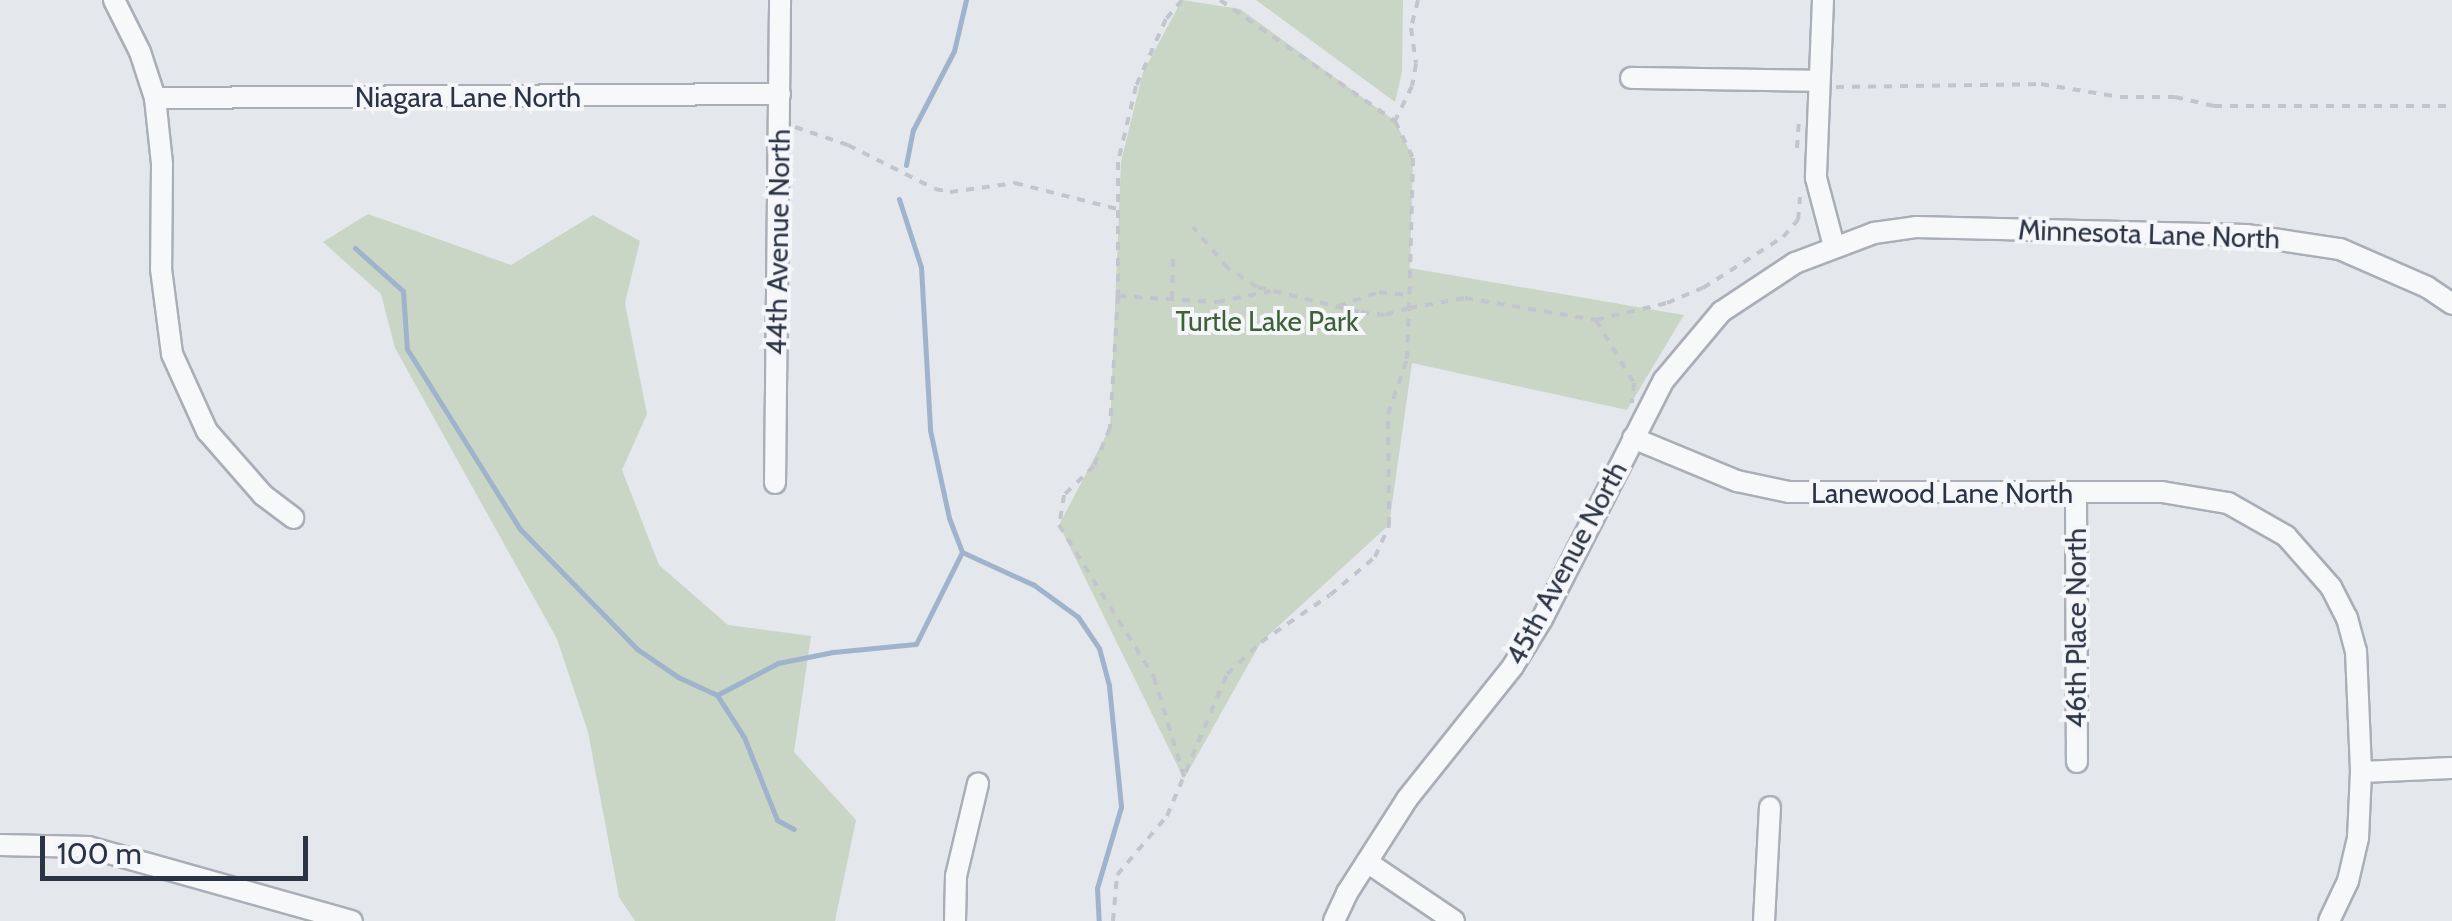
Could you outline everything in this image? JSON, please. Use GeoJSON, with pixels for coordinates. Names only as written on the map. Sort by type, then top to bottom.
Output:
{"type":"FeatureCollection","features":[{"type":"Feature","properties":{"kind":"street"},"geometry":{"type":"LineString","coordinates":[[114,0],[140,52],[155,98],[162,164],[161,269],[172,354],[207,431],[263,496],[292,518]]}},
{"type":"Feature","properties":{"kind":"street","name":"44th Avenue North"},"geometry":{"type":"LineString","coordinates":[[776,483],[780,0]]}},
{"type":"Feature","properties":{"kind":"street"},"geometry":{"type":"LineString","coordinates":[[1823,0],[1816,178],[1834,246]]}},
{"type":"Feature","properties":{"kind":"street"},"geometry":{"type":"LineString","coordinates":[[1630,78],[1818,88]]}},
{"type":"Feature","properties":{"kind":"street","name":"Niagara Lane North"},"geometry":{"type":"LineString","coordinates":[[155,98],[780,94]]}},
{"type":"Feature","properties":{"kind":"street","name":"Minnesota Lane North"},"geometry":{"type":"LineString","coordinates":[[1834,246],[1916,227],[2246,235],[2340,250],[2398,272],[2452,304]]}},
{"type":"Feature","properties":{"kind":"street","name":"45th Avenue North"},"geometry":{"type":"LineString","coordinates":[[1334,921],[1407,799],[1513,666],[1542,619],[1664,380],[1721,312],[1756,285],[1834,246]]}},
{"type":"Feature","properties":{"kind":"street","name":"Lanewood Lane North"},"geometry":{"type":"LineString","coordinates":[[1633,438],[1737,481],[1789,492],[2195,496],[2258,516],[2312,560],[2347,618],[2359,685],[2361,772]]}},
{"type":"Feature","properties":{"kind":"street","name":"46th Place North"},"geometry":{"type":"LineString","coordinates":[[2076,494],[2077,762]]}},
{"type":"Feature","properties":{"kind":"street"},"geometry":{"type":"LineString","coordinates":[[2330,921],[2348,881],[2358,838],[2361,772],[2452,768]]}},
{"type":"Feature","properties":{"kind":"street"},"geometry":{"type":"LineString","coordinates":[[955,921],[956,876],[978,784]]}},
{"type":"Feature","properties":{"kind":"street"},"geometry":{"type":"LineString","coordinates":[[1764,921],[1770,807]]}},
{"type":"Feature","properties":{"kind":"street"},"geometry":{"type":"LineString","coordinates":[[0,845],[88,847],[352,921]]}},
{"type":"Feature","properties":{"kind":"street"},"geometry":{"type":"LineString","coordinates":[[1367,862],[1454,921]]}},
{"type":"Feature","properties":{"kind":"path"},"geometry":{"type":"LineString","coordinates":[[1182,0],[1166,19],[1136,86],[1118,162],[1118,296],[1110,428],[1094,466],[1064,495],[1060,525],[1076,559],[1114,608],[1154,678],[1184,779]]}},
{"type":"Feature","properties":{"kind":"path"},"geometry":{"type":"LineString","coordinates":[[1113,921],[1117,875],[1167,816],[1227,674],[1262,642],[1330,596],[1374,556],[1388,525],[1388,414],[1407,359],[1413,158],[1396,121],[1220,0]]}},
{"type":"Feature","properties":{"kind":"path"},"geometry":{"type":"LineString","coordinates":[[1396,121],[1412,86],[1416,64],[1411,28],[1418,0]]}},
{"type":"Feature","properties":{"kind":"path"},"geometry":{"type":"LineString","coordinates":[[1797,156],[1800,113],[1818,88],[1837,86],[2041,84],[2120,97],[2175,97],[2214,106],[2452,106]]}},
{"type":"Feature","properties":{"kind":"path"},"geometry":{"type":"LineString","coordinates":[[780,122],[848,145],[904,178],[935,189],[950,192],[1016,183],[1117,210]]}},
{"type":"Feature","properties":{"kind":"path"},"geometry":{"type":"LineString","coordinates":[[1193,227],[1228,268],[1271,291],[1385,315],[1465,298],[1596,320],[1667,303],[1703,288],[1783,238],[1798,220],[1800,194]]}},
{"type":"Feature","properties":{"kind":"path"},"geometry":{"type":"LineString","coordinates":[[1172,299],[1173,257]]}},
{"type":"Feature","properties":{"kind":"path"},"geometry":{"type":"LineString","coordinates":[[1118,296],[1236,300],[1271,291]]}},
{"type":"Feature","properties":{"kind":"path"},"geometry":{"type":"LineString","coordinates":[[1338,306],[1379,292],[1409,294]]}},
{"type":"Feature","properties":{"kind":"path"},"geometry":{"type":"LineString","coordinates":[[1596,320],[1634,383],[1629,400],[1643,418]]}},
{"type":"Feature","properties":{"kind":"green space","name":"Turtle Lake Park"},"geometry":{"type":"Polygon","coordinates":[[[1182,0],[1240,9],[1395,121],[1413,158],[1410,268],[1684,315],[1627,410],[1412,363],[1389,525],[1261,642],[1184,779],[1059,525],[1110,428],[1121,162],[1143,72],[1182,0]]]}},
{"type":"Feature","properties":{"kind":"green space"},"geometry":{"type":"Polygon","coordinates":[[[1256,0],[1403,0],[1402,72],[1395,102],[1256,0]]]}},
{"type":"Feature","properties":{"kind":"green space"},"geometry":{"type":"Polygon","coordinates":[[[368,214],[511,265],[593,215],[640,241],[625,303],[647,414],[622,470],[659,565],[728,625],[811,636],[794,752],[856,820],[835,921],[635,921],[619,897],[588,732],[557,639],[395,348],[381,294],[323,242],[368,214]]]}},
{"type":"Feature","properties":{"kind":"waterway"},"geometry":{"type":"LineString","coordinates":[[906,165],[913,130],[954,51],[966,0]]}},
{"type":"Feature","properties":{"kind":"waterway"},"geometry":{"type":"LineString","coordinates":[[899,199],[921,267],[930,430],[949,518],[962,552],[1034,585],[1078,617],[1099,648],[1109,686],[1121,807],[1097,888],[1099,921]]}},
{"type":"Feature","properties":{"kind":"waterway"},"geometry":{"type":"LineString","coordinates":[[355,248],[403,291],[407,349],[520,529],[637,649],[678,677],[717,695],[778,663],[833,652],[916,644],[962,552]]}},
{"type":"Feature","properties":{"kind":"waterway"},"geometry":{"type":"LineString","coordinates":[[717,695],[744,737],[777,820],[794,829]]}}]}
